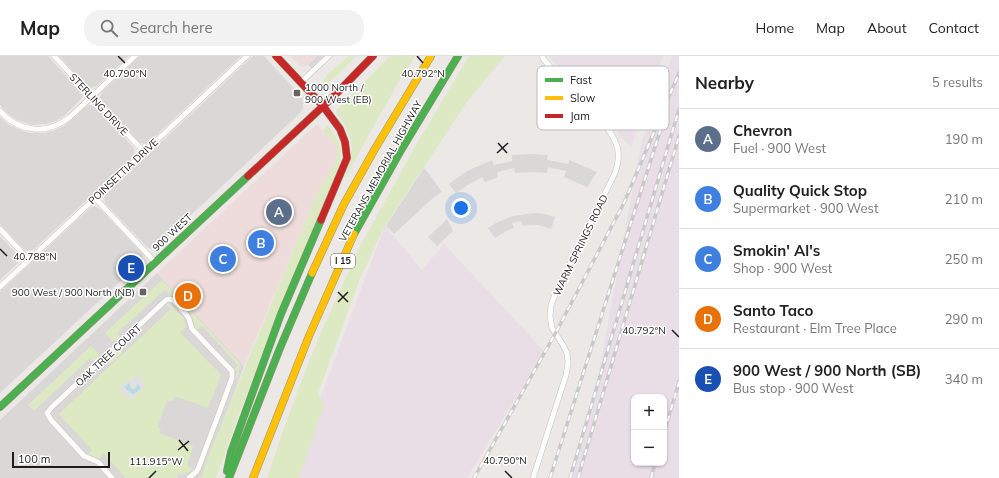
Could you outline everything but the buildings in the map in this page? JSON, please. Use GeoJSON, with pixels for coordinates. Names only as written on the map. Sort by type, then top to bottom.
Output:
{"type":"FeatureCollection","features":[{"type":"Feature","properties":{"kind":"main road"},"geometry":{"type":"LineString","coordinates":[[225,478],[231,452],[281,314],[347,158],[345,142],[340,129],[323,106],[276,56]]}},
{"type":"Feature","properties":{"kind":"main road","name":"900 WEST"},"geometry":{"type":"LineString","coordinates":[[0,407],[323,106],[373,56]]}},
{"type":"Feature","properties":{"kind":"main road","name":"VETERANS MEMORIAL HIGHWAY"},"geometry":{"type":"LineString","coordinates":[[229,478],[280,348],[315,266],[344,204],[376,147],[431,56]]}},
{"type":"Feature","properties":{"kind":"main road","name":"VETERANS MEMORIAL HIGHWAY"},"geometry":{"type":"LineString","coordinates":[[253,478],[309,336],[353,236],[400,152],[458,56]]}},
{"type":"Feature","properties":{"kind":"street","name":"STERLING DRIVE"},"geometry":{"type":"LineString","coordinates":[[54,56],[144,152]]}},
{"type":"Feature","properties":{"kind":"street"},"geometry":{"type":"LineString","coordinates":[[0,111],[8,119],[22,126],[44,129],[52,127],[65,121],[135,56]]}},
{"type":"Feature","properties":{"kind":"street","name":"POINSETTIA DRIVE"},"geometry":{"type":"LineString","coordinates":[[0,287],[247,56]]}},
{"type":"Feature","properties":{"kind":"street"},"geometry":{"type":"LineString","coordinates":[[301,82],[329,56]]}},
{"type":"Feature","properties":{"kind":"street","name":"WARM SPRINGS ROAD"},"geometry":{"type":"LineString","coordinates":[[542,56],[550,66]]}},
{"type":"Feature","properties":{"kind":"street","name":"WARM SPRINGS ROAD"},"geometry":{"type":"LineString","coordinates":[[533,478],[566,375],[568,363],[567,353],[552,328],[550,316],[551,305],[615,173],[618,163],[617,144],[609,130]]}},
{"type":"Feature","properties":{"kind":"street"},"geometry":{"type":"LineString","coordinates":[[95,198],[155,262]]}},
{"type":"Feature","properties":{"kind":"street"},"geometry":{"type":"LineString","coordinates":[[0,229],[29,260]]}},
{"type":"Feature","properties":{"kind":"street","name":"OAK TREE COURT"},"geometry":{"type":"LineString","coordinates":[[112,478],[98,462],[84,456],[51,420],[47,413],[166,300],[170,299],[173,300],[188,316],[194,332],[232,371],[232,378],[198,469],[189,478]]}},
{"type":"Feature","properties":{"kind":"shaded area"},"geometry":{"type":"Polygon","coordinates":[[[0,56],[48,56],[83,96],[64,116],[56,121],[46,124],[31,125],[17,120],[7,113],[0,105],[0,56]]]}},
{"type":"Feature","properties":{"kind":"shaded area"},"geometry":{"type":"Polygon","coordinates":[[[59,56],[129,56],[97,86],[91,88],[85,85],[59,56]]]}},
{"type":"Feature","properties":{"kind":"shaded area"},"geometry":{"type":"Polygon","coordinates":[[[140,56],[241,56],[149,142],[145,144],[138,141],[103,104],[100,97],[102,92],[140,56]]]}},
{"type":"Feature","properties":{"kind":"shaded area"},"geometry":{"type":"Polygon","coordinates":[[[253,56],[264,56],[300,95],[303,101],[301,112],[157,247],[152,249],[148,248],[106,204],[104,198],[105,195],[253,56]]]}},
{"type":"Feature","properties":{"kind":"shaded area"},"geometry":{"type":"Polygon","coordinates":[[[290,56],[317,56],[304,67],[299,65],[290,56]]]}},
{"type":"Feature","properties":{"kind":"shaded area"},"geometry":{"type":"Polygon","coordinates":[[[317,56],[324,56],[312,68],[308,65],[317,56]]]}},
{"type":"Feature","properties":{"kind":"shaded area"},"geometry":{"type":"Polygon","coordinates":[[[549,56],[663,56],[659,66],[558,66],[549,56]]]}},
{"type":"Feature","properties":{"kind":"shaded area"},"geometry":{"type":"Polygon","coordinates":[[[672,56],[679,56],[679,478],[571,478],[594,401],[641,144],[646,130],[669,130],[668,66],[672,56]]]}},
{"type":"Feature","properties":{"kind":"shaded area"},"geometry":{"type":"Polygon","coordinates":[[[89,105],[96,107],[132,146],[134,149],[134,154],[132,158],[34,249],[27,251],[0,224],[0,117],[8,124],[20,130],[31,133],[45,133],[64,126],[89,105]]]}},
{"type":"Feature","properties":{"kind":"shaded area"},"geometry":{"type":"Polygon","coordinates":[[[317,124],[338,147],[336,161],[319,189],[244,366],[157,273],[317,124]]]}},
{"type":"Feature","properties":{"kind":"shaded area"},"geometry":{"type":"Polygon","coordinates":[[[616,130],[637,130],[631,147],[616,130]]]}},
{"type":"Feature","properties":{"kind":"shaded area"},"geometry":{"type":"Polygon","coordinates":[[[512,155],[548,155],[547,160],[568,164],[569,160],[597,172],[587,187],[564,177],[566,171],[548,167],[547,173],[515,173],[514,168],[497,172],[498,177],[485,182],[482,177],[456,193],[449,184],[467,171],[492,160],[494,165],[512,161],[512,155]]]}},
{"type":"Feature","properties":{"kind":"shaded area"},"geometry":{"type":"Polygon","coordinates":[[[424,168],[442,192],[433,198],[394,234],[386,226],[424,168]]]}},
{"type":"Feature","properties":{"kind":"shaded area"},"geometry":{"type":"Polygon","coordinates":[[[95,206],[100,209],[142,253],[142,260],[0,393],[0,292],[90,208],[95,206]]]}},
{"type":"Feature","properties":{"kind":"shaded area"},"geometry":{"type":"Polygon","coordinates":[[[534,213],[555,217],[551,229],[538,225],[523,226],[521,221],[512,223],[514,228],[495,238],[488,228],[513,216],[534,213]]]}},
{"type":"Feature","properties":{"kind":"shaded area"},"geometry":{"type":"Polygon","coordinates":[[[447,219],[453,231],[437,246],[428,237],[447,219]]]}},
{"type":"Feature","properties":{"kind":"shaded area"},"geometry":{"type":"Polygon","coordinates":[[[385,226],[422,270],[444,244],[544,351],[467,478],[290,478],[385,226]]]}},
{"type":"Feature","properties":{"kind":"shaded area"},"geometry":{"type":"Polygon","coordinates":[[[0,236],[17,254],[19,259],[18,263],[0,280],[0,236]]]}},
{"type":"Feature","properties":{"kind":"shaded area"},"geometry":{"type":"Polygon","coordinates":[[[157,273],[244,366],[202,478],[0,478],[0,420],[157,273]]]}},
{"type":"Feature","properties":{"kind":"shaded area"},"geometry":{"type":"Polygon","coordinates":[[[139,374],[144,388],[130,400],[119,388],[129,379],[131,381],[139,374]]]}},
{"type":"Feature","properties":{"kind":"green space"},"geometry":{"type":"Polygon","coordinates":[[[348,56],[356,56],[336,77],[323,85],[322,84],[326,77],[348,56]]]}},
{"type":"Feature","properties":{"kind":"green space"},"geometry":{"type":"Polygon","coordinates":[[[390,56],[415,56],[398,83],[346,178],[352,151],[350,136],[336,112],[390,56]]]}},
{"type":"Feature","properties":{"kind":"green space"},"geometry":{"type":"Polygon","coordinates":[[[469,56],[505,56],[466,103],[385,226],[360,278],[318,394],[324,405],[299,478],[267,478],[314,349],[359,248],[415,147],[469,56]]]}},
{"type":"Feature","properties":{"kind":"green space"},"geometry":{"type":"Polygon","coordinates":[[[328,125],[339,144],[339,165],[239,413],[216,478],[201,478],[210,452],[318,191],[336,161],[337,147],[323,130],[328,125]]]}},
{"type":"Feature","properties":{"kind":"green space"},"geometry":{"type":"Polygon","coordinates":[[[162,280],[240,363],[238,377],[236,377],[237,373],[235,369],[238,365],[202,326],[196,329],[191,314],[176,298],[164,290],[117,333],[120,337],[116,341],[112,341],[105,333],[162,280]]]}},
{"type":"Feature","properties":{"kind":"green space"},"geometry":{"type":"Polygon","coordinates":[[[168,303],[183,317],[186,327],[180,332],[221,375],[208,408],[175,396],[172,401],[167,400],[158,426],[158,428],[161,429],[159,433],[193,446],[187,466],[193,468],[185,475],[179,473],[177,478],[126,478],[104,454],[98,459],[87,455],[92,450],[59,414],[171,309],[166,304],[168,303]]]}},
{"type":"Feature","properties":{"kind":"green space"},"geometry":{"type":"Polygon","coordinates":[[[91,346],[99,354],[98,358],[95,361],[90,358],[34,411],[28,405],[91,346]]]}},
{"type":"Feature","properties":{"kind":"green space"},"geometry":{"type":"Polygon","coordinates":[[[118,349],[122,353],[110,364],[107,360],[118,349]]]}},
{"type":"Feature","properties":{"kind":"water"},"geometry":{"type":"Polygon","coordinates":[[[129,383],[133,390],[138,384],[141,388],[132,394],[124,387],[129,383]]]}},
{"type":"Feature","properties":{"kind":"railway"},"geometry":{"type":"LineString","coordinates":[[669,97],[679,73]]}},
{"type":"Feature","properties":{"kind":"railway"},"geometry":{"type":"LineString","coordinates":[[570,478],[679,109]]}},
{"type":"Feature","properties":{"kind":"railway"},"geometry":{"type":"LineString","coordinates":[[474,478],[555,334],[624,203],[655,130]]}},
{"type":"Feature","properties":{"kind":"railway"},"geometry":{"type":"LineString","coordinates":[[550,478],[660,130]]}},
{"type":"Feature","properties":{"kind":"railway"},"geometry":{"type":"LineString","coordinates":[[578,478],[679,136]]}},
{"type":"Feature","properties":{"kind":"railway"},"geometry":{"type":"LineString","coordinates":[[665,430],[679,382]]}},
{"type":"Feature","properties":{"kind":"railway"},"geometry":{"type":"LineString","coordinates":[[651,478],[654,466]]}},
{"type":"Feature","properties":{"kind":"traffic: fast"},"geometry":{"type":"LineString","coordinates":[[354,234],[400,152],[458,56]]}},
{"type":"Feature","properties":{"kind":"traffic: fast"},"geometry":{"type":"LineString","coordinates":[[0,407],[248,176]]}},
{"type":"Feature","properties":{"kind":"traffic: fast"},"geometry":{"type":"LineString","coordinates":[[227,471],[231,452],[281,314],[321,220]]}},
{"type":"Feature","properties":{"kind":"traffic: fast"},"geometry":{"type":"LineString","coordinates":[[229,478],[280,348],[312,273]]}},
{"type":"Feature","properties":{"kind":"traffic: slow"},"geometry":{"type":"LineString","coordinates":[[312,273],[344,204],[376,147],[431,56]]}},
{"type":"Feature","properties":{"kind":"traffic: slow"},"geometry":{"type":"LineString","coordinates":[[253,478],[309,336],[354,234]]}},
{"type":"Feature","properties":{"kind":"traffic: jam"},"geometry":{"type":"LineString","coordinates":[[276,56],[323,106]]}},
{"type":"Feature","properties":{"kind":"traffic: jam"},"geometry":{"type":"LineString","coordinates":[[248,176],[334,96],[373,56]]}},
{"type":"Feature","properties":{"kind":"traffic: jam"},"geometry":{"type":"LineString","coordinates":[[321,220],[347,158],[345,142],[340,129],[323,106]]}},
{"type":"Feature","properties":{"kind":"place","name":"1000 North / 900 West (EB)"},"geometry":{"type":"Point","coordinates":[297,93]}},
{"type":"Feature","properties":{"kind":"place","name":"Chevron"},"geometry":{"type":"Point","coordinates":[279,212]}},
{"type":"Feature","properties":{"kind":"place","name":"Quality Quick Stop"},"geometry":{"type":"Point","coordinates":[261,243]}},
{"type":"Feature","properties":{"kind":"place","name":"Smokin' Al's"},"geometry":{"type":"Point","coordinates":[223,259]}},
{"type":"Feature","properties":{"kind":"place","name":"900 West / 900 North (SB)"},"geometry":{"type":"Point","coordinates":[131,268]}},
{"type":"Feature","properties":{"kind":"place","name":"900 West / 900 North (NB)"},"geometry":{"type":"Point","coordinates":[143,292]}},
{"type":"Feature","properties":{"kind":"place","name":"Santo Taco"},"geometry":{"type":"Point","coordinates":[188,296]}}]}
